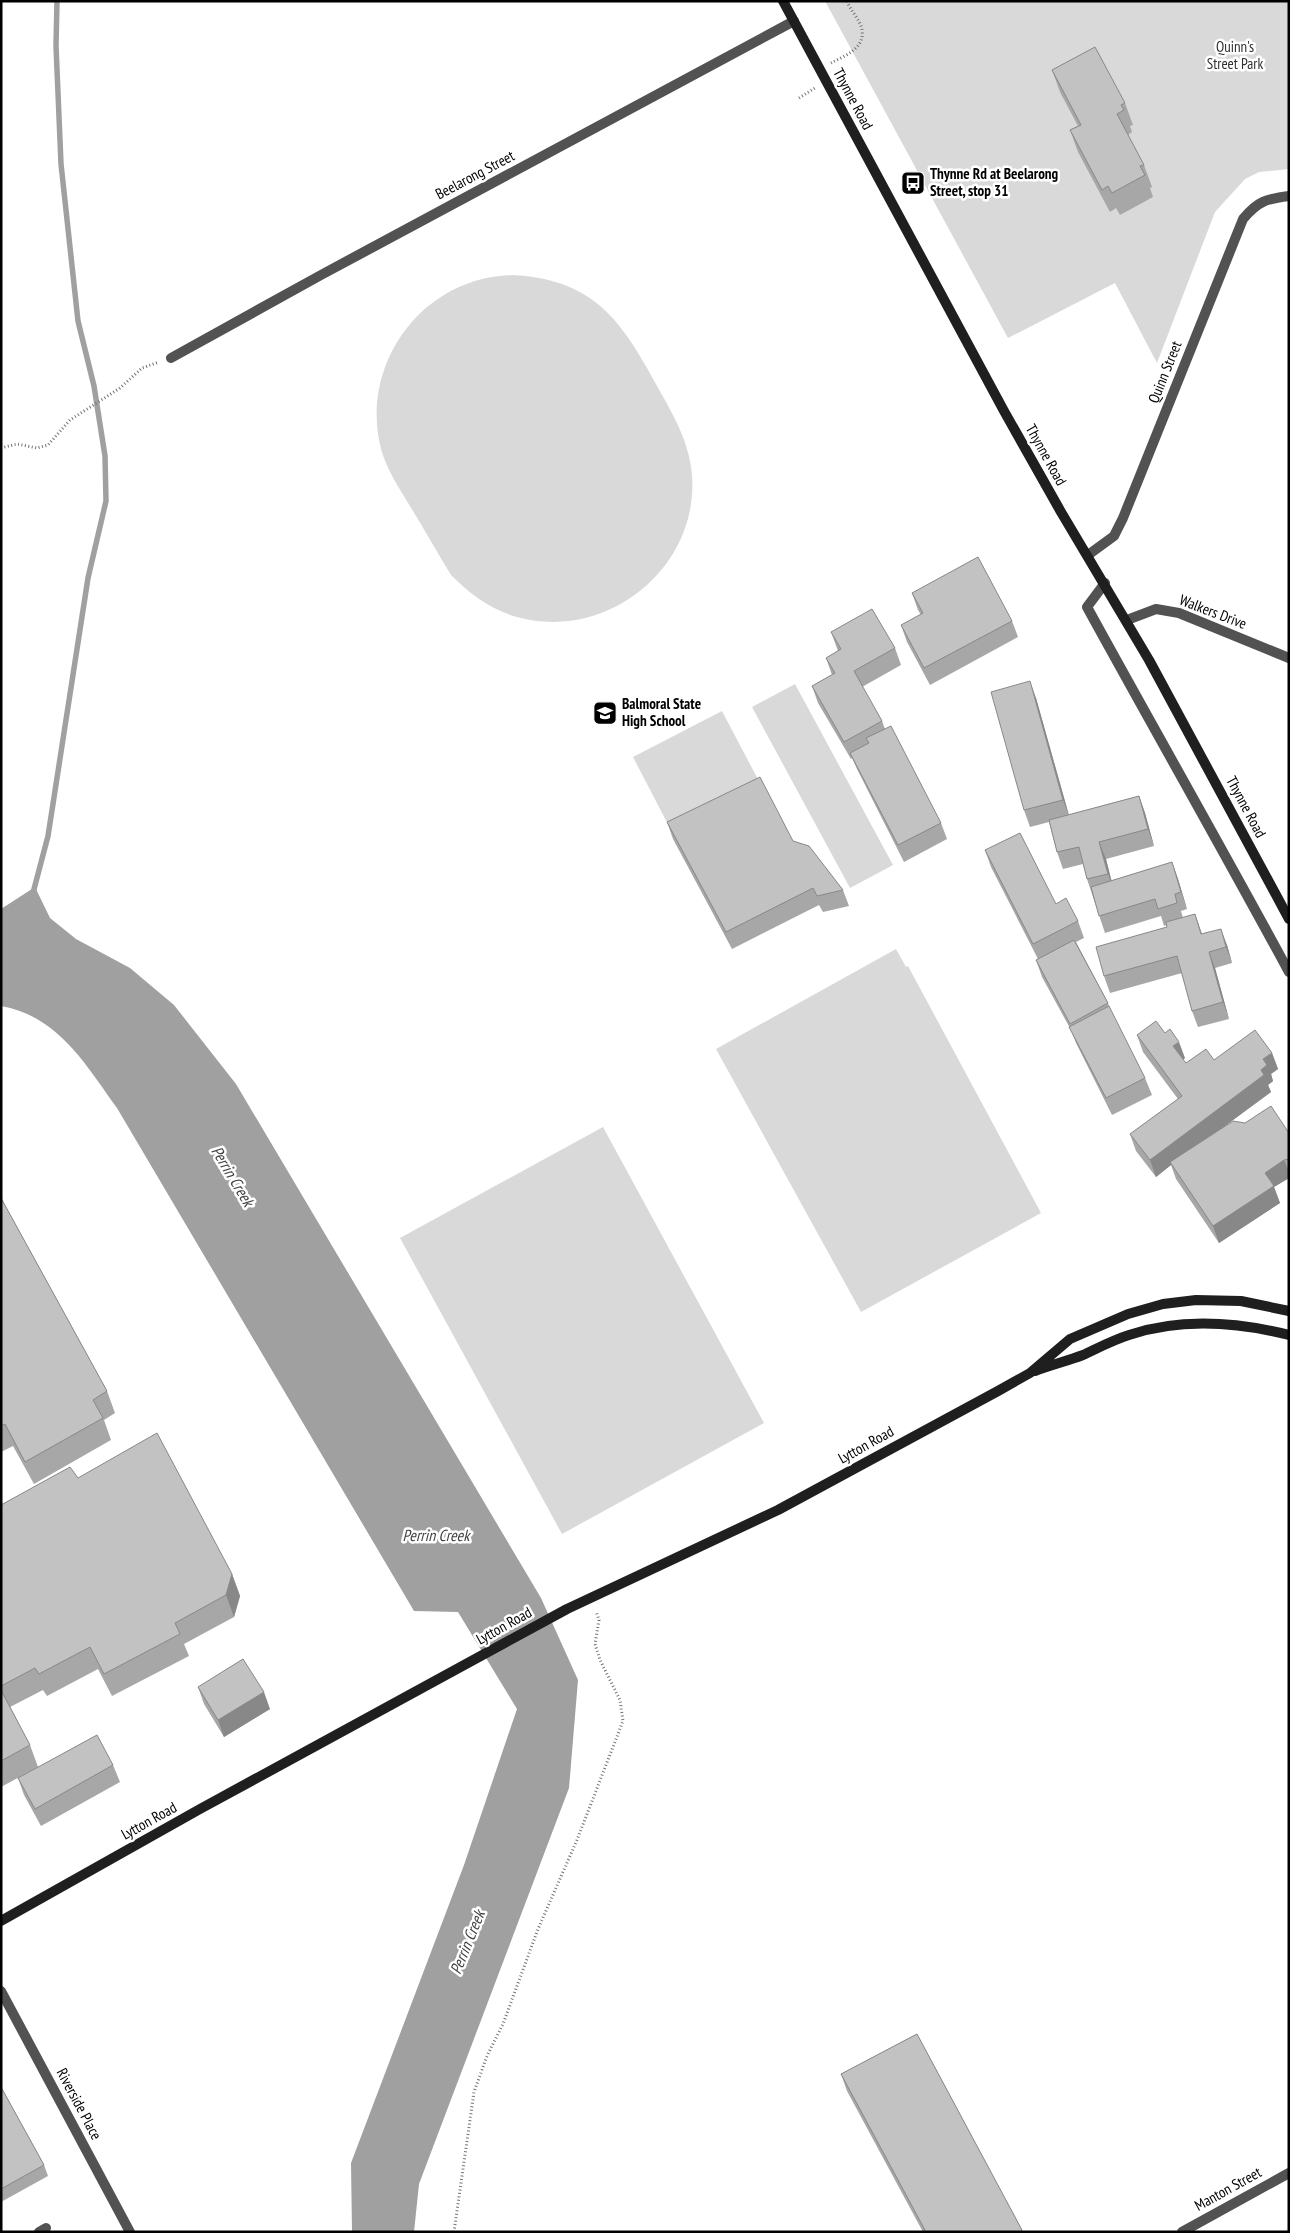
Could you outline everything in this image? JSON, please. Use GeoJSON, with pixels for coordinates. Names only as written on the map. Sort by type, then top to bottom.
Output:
{"type":"FeatureCollection","features":[{"type":"Feature","properties":{"kind":"main road","name":"Thynne Road"},"geometry":{"type":"LineString","coordinates":[[783,1],[1004,411],[1061,512],[1126,620],[1289,919]]}},
{"type":"Feature","properties":{"kind":"main road","name":"Lytton Road"},"geometry":{"type":"LineString","coordinates":[[1030,1373],[1070,1339],[1128,1314],[1163,1304],[1196,1300],[1241,1301],[1289,1312]]}},
{"type":"Feature","properties":{"kind":"main road","name":"Lytton Road"},"geometry":{"type":"LineString","coordinates":[[1,1921],[200,1809],[568,1609],[778,1510],[1030,1373],[1082,1355],[1128,1335],[1154,1328],[1213,1323],[1250,1327],[1289,1335]]}},
{"type":"Feature","properties":{"kind":"street","name":"Beelarong Street"},"geometry":{"type":"LineString","coordinates":[[171,358],[321,275],[794,21]]}},
{"type":"Feature","properties":{"kind":"street","name":"Quinn Street"},"geometry":{"type":"LineString","coordinates":[[1088,555],[1114,536],[1123,518],[1243,219],[1254,206],[1268,198],[1289,196]]}},
{"type":"Feature","properties":{"kind":"street"},"geometry":{"type":"LineString","coordinates":[[1105,583],[1087,607],[1170,758],[1203,813],[1289,972]]}},
{"type":"Feature","properties":{"kind":"street","name":"Walkers Drive"},"geometry":{"type":"LineString","coordinates":[[1126,620],[1156,609],[1179,613],[1289,658]]}},
{"type":"Feature","properties":{"kind":"street","name":"Riverside Place"},"geometry":{"type":"LineString","coordinates":[[1,1990],[130,2232]]}},
{"type":"Feature","properties":{"kind":"street","name":"Manton Street"},"geometry":{"type":"LineString","coordinates":[[1182,2232],[1289,2173]]}},
{"type":"Feature","properties":{"kind":"path"},"geometry":{"type":"LineString","coordinates":[[847,1],[862,30],[860,44],[850,54]]}},
{"type":"Feature","properties":{"kind":"path"},"geometry":{"type":"LineString","coordinates":[[1,448],[17,444],[36,448],[48,445],[70,420],[108,397],[142,368],[171,358]]}},
{"type":"Feature","properties":{"kind":"path"},"geometry":{"type":"LineString","coordinates":[[454,2232],[474,2092],[503,2024],[538,1929],[577,1840],[622,1721],[620,1700],[600,1660],[595,1644],[599,1620],[591,1597]]}},
{"type":"Feature","properties":{"kind":"green space","name":"Quinn's Street Park"},"geometry":{"type":"Polygon","coordinates":[[[825,1],[1289,1],[1289,169],[1259,172],[1245,179],[1215,212],[1157,363],[1115,283],[1008,338],[825,1]]]}},
{"type":"Feature","properties":{"kind":"green space"},"geometry":{"type":"Polygon","coordinates":[[[513,275],[559,283],[594,301],[609,314],[635,347],[647,368],[675,419],[690,460],[692,475],[690,509],[680,540],[663,567],[641,590],[614,608],[583,618],[551,622],[517,617],[490,606],[466,589],[451,575],[394,479],[381,449],[377,423],[378,397],[384,371],[394,348],[408,326],[426,308],[448,293],[477,280],[513,275]]]}},
{"type":"Feature","properties":{"kind":"green space"},"geometry":{"type":"Polygon","coordinates":[[[795,684],[893,865],[850,888],[752,707],[795,684]]]}},
{"type":"Feature","properties":{"kind":"green space"},"geometry":{"type":"Polygon","coordinates":[[[722,711],[762,787],[673,834],[633,757],[722,711]]]}},
{"type":"Feature","properties":{"kind":"green space"},"geometry":{"type":"Polygon","coordinates":[[[896,949],[906,967],[908,966],[1041,1213],[861,1312],[716,1049],[896,949]]]}},
{"type":"Feature","properties":{"kind":"green space"},"geometry":{"type":"Polygon","coordinates":[[[603,1127],[764,1423],[562,1534],[400,1238],[603,1127]]]}},
{"type":"Feature","properties":{"kind":"water","name":"Perrin Creek"},"geometry":{"type":"Polygon","coordinates":[[[35,887],[50,918],[76,939],[130,968],[174,1005],[236,1084],[541,1598],[578,1680],[569,1788],[419,2184],[414,2232],[352,2232],[351,2163],[464,1865],[517,1709],[458,1612],[414,1611],[117,1108],[94,1075],[82,1059],[55,1031],[21,1011],[1,1006],[1,909],[35,887]]]}},
{"type":"Feature","properties":{"kind":"building"},"geometry":{"type":"Polygon","coordinates":[[[1095,47],[1125,103],[1121,105],[1124,110],[1117,114],[1144,165],[1140,166],[1145,175],[1112,193],[1108,186],[1102,190],[1070,130],[1081,125],[1052,70],[1095,47]]]}},
{"type":"Feature","properties":{"kind":"building"},"geometry":{"type":"Polygon","coordinates":[[[978,557],[1012,621],[924,668],[901,625],[923,613],[912,593],[978,557]]]}},
{"type":"Feature","properties":{"kind":"building"},"geometry":{"type":"Polygon","coordinates":[[[872,609],[895,648],[854,671],[882,721],[844,742],[812,686],[835,673],[826,658],[841,649],[831,632],[872,609]]]}},
{"type":"Feature","properties":{"kind":"building"},"geometry":{"type":"Polygon","coordinates":[[[1030,681],[1063,800],[1024,810],[991,692],[1030,681]]]}},
{"type":"Feature","properties":{"kind":"building"},"geometry":{"type":"Polygon","coordinates":[[[891,726],[941,823],[898,845],[850,753],[869,743],[866,738],[891,726]]]}},
{"type":"Feature","properties":{"kind":"building"},"geometry":{"type":"Polygon","coordinates":[[[760,777],[793,841],[809,846],[843,890],[817,896],[813,888],[726,932],[667,822],[760,777]]]}},
{"type":"Feature","properties":{"kind":"building"},"geometry":{"type":"Polygon","coordinates":[[[1139,796],[1148,829],[1099,842],[1108,874],[1087,879],[1079,847],[1057,852],[1049,820],[1139,796]]]}},
{"type":"Feature","properties":{"kind":"building"},"geometry":{"type":"Polygon","coordinates":[[[1020,833],[1056,904],[1066,898],[1078,921],[1033,944],[985,850],[1020,833]]]}},
{"type":"Feature","properties":{"kind":"building"},"geometry":{"type":"Polygon","coordinates":[[[1172,862],[1181,892],[1175,894],[1177,903],[1158,909],[1155,899],[1099,916],[1091,887],[1172,862]]]}},
{"type":"Feature","properties":{"kind":"building"},"geometry":{"type":"Polygon","coordinates":[[[1195,914],[1201,934],[1221,929],[1226,947],[1209,952],[1223,1002],[1192,1011],[1177,956],[1104,976],[1096,947],[1167,927],[1166,922],[1195,914]]]}},
{"type":"Feature","properties":{"kind":"building"},"geometry":{"type":"Polygon","coordinates":[[[1074,940],[1108,1003],[1070,1024],[1036,960],[1074,940]]]}},
{"type":"Feature","properties":{"kind":"building"},"geometry":{"type":"Polygon","coordinates":[[[1109,1006],[1145,1078],[1106,1098],[1069,1027],[1109,1006]]]}},
{"type":"Feature","properties":{"kind":"building"},"geometry":{"type":"Polygon","coordinates":[[[1156,1021],[1165,1033],[1170,1029],[1179,1042],[1173,1046],[1186,1063],[1206,1049],[1214,1060],[1255,1030],[1272,1053],[1263,1059],[1267,1065],[1261,1070],[1264,1075],[1150,1160],[1130,1134],[1182,1096],[1137,1035],[1156,1021]]]}},
{"type":"Feature","properties":{"kind":"building"},"geometry":{"type":"Polygon","coordinates":[[[1271,1106],[1289,1133],[1289,1159],[1284,1160],[1265,1173],[1274,1186],[1213,1226],[1170,1162],[1233,1121],[1245,1123],[1271,1106]]]}},
{"type":"Feature","properties":{"kind":"building"},"geometry":{"type":"Polygon","coordinates":[[[1,1198],[107,1391],[93,1400],[103,1418],[25,1462],[5,1424],[1,1426],[1,1198]]]}},
{"type":"Feature","properties":{"kind":"building"},"geometry":{"type":"Polygon","coordinates":[[[157,1433],[232,1574],[226,1595],[175,1623],[180,1634],[104,1674],[90,1647],[39,1674],[35,1668],[1,1686],[1,1505],[70,1467],[78,1478],[157,1433]]]}},
{"type":"Feature","properties":{"kind":"building"},"geometry":{"type":"Polygon","coordinates":[[[243,1659],[264,1692],[218,1720],[198,1687],[243,1659]]]}},
{"type":"Feature","properties":{"kind":"building"},"geometry":{"type":"Polygon","coordinates":[[[1,1690],[30,1745],[1,1761],[1,1690]]]}},
{"type":"Feature","properties":{"kind":"building"},"geometry":{"type":"Polygon","coordinates":[[[97,1735],[113,1765],[35,1809],[18,1778],[97,1735]]]}},
{"type":"Feature","properties":{"kind":"building"},"geometry":{"type":"Polygon","coordinates":[[[917,2034],[1022,2230],[1020,2232],[926,2232],[841,2074],[917,2034]]]}},
{"type":"Feature","properties":{"kind":"building"},"geometry":{"type":"Polygon","coordinates":[[[1,2087],[44,2165],[1,2189],[1,2087]]]}},
{"type":"Feature","properties":{"kind":"waterway"},"geometry":{"type":"LineString","coordinates":[[33,893],[48,836],[88,578],[106,501],[105,456],[94,386],[78,321],[61,164],[56,46],[57,1]]}},
{"type":"Feature","properties":{"kind":"place","name":"Thynne Rd at Beelarong Street, stop 31"},"geometry":{"type":"Point","coordinates":[913,183]}},
{"type":"Feature","properties":{"kind":"place","name":"Balmoral State High School"},"geometry":{"type":"Point","coordinates":[605,713]}}]}
